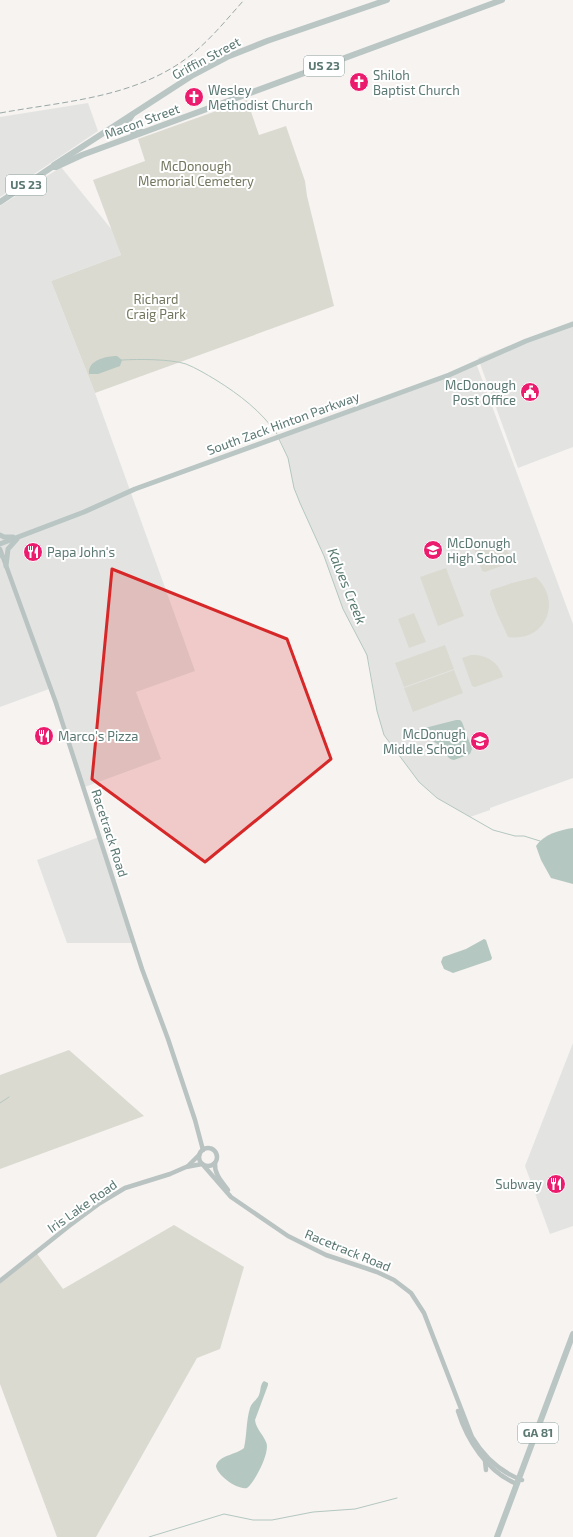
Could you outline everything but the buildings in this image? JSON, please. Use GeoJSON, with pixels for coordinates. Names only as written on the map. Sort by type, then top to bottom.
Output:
{"type":"FeatureCollection","features":[{"type":"Feature","properties":{"kind":"main road","name":"Griffin Street"},"geometry":{"type":"LineString","coordinates":[[52,168],[61,159],[193,75],[227,57],[267,40],[387,0]]}},
{"type":"Feature","properties":{"kind":"main road","name":"Macon Street"},"geometry":{"type":"LineString","coordinates":[[0,202],[52,168],[502,0]]}},
{"type":"Feature","properties":{"kind":"main road"},"geometry":{"type":"LineString","coordinates":[[132,114],[128,121],[130,128],[136,132],[145,132]]}},
{"type":"Feature","properties":{"kind":"main road","name":"South Zack Hinton Parkway"},"geometry":{"type":"LineString","coordinates":[[0,544],[84,512],[135,489],[449,375],[526,341],[573,324]]}},
{"type":"Feature","properties":{"kind":"main road"},"geometry":{"type":"LineString","coordinates":[[0,535],[4,537],[20,536]]}},
{"type":"Feature","properties":{"kind":"main road"},"geometry":{"type":"LineString","coordinates":[[6,566],[8,549],[20,536]]}},
{"type":"Feature","properties":{"kind":"main road","name":"GA 81"},"geometry":{"type":"LineString","coordinates":[[497,1537],[573,1334]]}},
{"type":"Feature","properties":{"kind":"main road","name":"GA 81"},"geometry":{"type":"LineString","coordinates":[[501,1537],[519,1481]]}},
{"type":"Feature","properties":{"kind":"street","name":"Racetrack Road"},"geometry":{"type":"LineString","coordinates":[[0,549],[1,556],[56,703],[142,969],[168,1039],[203,1150]]}},
{"type":"Feature","properties":{"kind":"street","name":"Racetrack Road"},"geometry":{"type":"LineString","coordinates":[[196,1125],[210,1149]]}},
{"type":"Feature","properties":{"kind":"street"},"geometry":{"type":"LineString","coordinates":[[210,1149],[216,1155],[215,1163],[210,1166],[203,1165],[199,1160],[199,1154],[203,1150],[210,1149]]}},
{"type":"Feature","properties":{"kind":"street","name":"Iris Lake Road"},"geometry":{"type":"LineString","coordinates":[[186,1167],[199,1154]]}},
{"type":"Feature","properties":{"kind":"street","name":"Racetrack Road"},"geometry":{"type":"LineString","coordinates":[[215,1163],[214,1168],[216,1174],[235,1199]]}},
{"type":"Feature","properties":{"kind":"street","name":"Racetrack Road"},"geometry":{"type":"LineString","coordinates":[[203,1165],[226,1193],[302,1244],[330,1257],[384,1275],[404,1287],[414,1296],[422,1310],[466,1424],[476,1443],[493,1463],[519,1481]]}},
{"type":"Feature","properties":{"kind":"street","name":"Iris Lake Road"},"geometry":{"type":"LineString","coordinates":[[0,1281],[100,1203],[125,1188],[170,1174],[186,1167],[203,1165]]}},
{"type":"Feature","properties":{"kind":"street","name":"Racetrack Road"},"geometry":{"type":"LineString","coordinates":[[441,1360],[464,1428],[473,1446],[494,1469],[519,1481]]}},
{"type":"Feature","properties":{"kind":"street"},"geometry":{"type":"LineString","coordinates":[[485,1460],[487,1465],[486,1470]]}},
{"type":"Feature","properties":{"kind":"highlighted area"},"geometry":{"type":"Polygon","coordinates":[[[112,569],[287,639],[331,759],[205,862],[92,779],[112,569]]]}},
{"type":"Feature","properties":{"kind":"shaded area"},"geometry":{"type":"Polygon","coordinates":[[[88,103],[98,131],[0,197],[0,117],[88,103]]]}},
{"type":"Feature","properties":{"kind":"shaded area"},"geometry":{"type":"Polygon","coordinates":[[[61,167],[112,230],[121,255],[51,281],[95,393],[195,671],[136,692],[161,759],[82,788],[49,689],[0,707],[0,206],[61,167]]]}},
{"type":"Feature","properties":{"kind":"shaded area"},"geometry":{"type":"Polygon","coordinates":[[[573,321],[573,447],[518,468],[478,358],[573,321]]]}},
{"type":"Feature","properties":{"kind":"shaded area"},"geometry":{"type":"Polygon","coordinates":[[[117,356],[122,360],[120,366],[98,374],[89,374],[89,369],[94,362],[103,358],[117,356]]]}},
{"type":"Feature","properties":{"kind":"shaded area","name":"McDonugh High School"},"geometry":{"type":"Polygon","coordinates":[[[476,363],[573,624],[573,778],[490,808],[490,810],[470,817],[437,798],[419,782],[384,735],[377,711],[369,662],[364,649],[343,609],[324,556],[294,488],[288,458],[279,437],[476,363]]]}},
{"type":"Feature","properties":{"kind":"shaded area"},"geometry":{"type":"Polygon","coordinates":[[[460,720],[462,722],[472,749],[470,754],[454,760],[448,757],[438,744],[413,731],[460,720]]]}},
{"type":"Feature","properties":{"kind":"shaded area"},"geometry":{"type":"Polygon","coordinates":[[[573,828],[573,884],[551,878],[541,860],[536,846],[543,838],[558,831],[573,828]]]}},
{"type":"Feature","properties":{"kind":"shaded area"},"geometry":{"type":"Polygon","coordinates":[[[99,837],[135,943],[67,943],[37,860],[99,837]]]}},
{"type":"Feature","properties":{"kind":"shaded area"},"geometry":{"type":"Polygon","coordinates":[[[484,939],[486,940],[492,958],[491,960],[453,973],[444,969],[441,962],[443,957],[466,949],[484,939]]]}},
{"type":"Feature","properties":{"kind":"shaded area"},"geometry":{"type":"Polygon","coordinates":[[[573,1043],[573,1226],[550,1234],[525,1166],[573,1043]]]}},
{"type":"Feature","properties":{"kind":"shaded area"},"geometry":{"type":"Polygon","coordinates":[[[264,1381],[268,1383],[268,1385],[255,1420],[266,1442],[266,1452],[261,1466],[250,1485],[247,1488],[238,1487],[220,1474],[216,1466],[224,1457],[244,1448],[250,1408],[258,1397],[264,1381]]]}},
{"type":"Feature","properties":{"kind":"green space","name":"Richard Craig Park"},"geometry":{"type":"Polygon","coordinates":[[[247,100],[259,135],[286,126],[305,181],[307,196],[334,306],[95,393],[51,281],[121,255],[93,180],[145,161],[138,139],[247,100]]]}},
{"type":"Feature","properties":{"kind":"green space"},"geometry":{"type":"Polygon","coordinates":[[[483,539],[493,541],[502,546],[513,562],[485,572],[482,571],[472,543],[483,539]]]}},
{"type":"Feature","properties":{"kind":"green space"},"geometry":{"type":"Polygon","coordinates":[[[446,568],[464,616],[438,626],[420,577],[446,568]]]}},
{"type":"Feature","properties":{"kind":"green space"},"geometry":{"type":"Polygon","coordinates":[[[536,577],[544,587],[548,598],[549,609],[546,619],[532,634],[521,637],[508,637],[490,594],[491,590],[536,577]]]}},
{"type":"Feature","properties":{"kind":"green space"},"geometry":{"type":"Polygon","coordinates":[[[414,613],[426,642],[409,648],[398,619],[414,613]]]}},
{"type":"Feature","properties":{"kind":"green space"},"geometry":{"type":"Polygon","coordinates":[[[445,645],[454,669],[404,687],[395,663],[445,645]]]}},
{"type":"Feature","properties":{"kind":"green space"},"geometry":{"type":"Polygon","coordinates":[[[471,655],[482,656],[491,660],[498,667],[503,677],[475,687],[472,686],[462,658],[471,655]]]}},
{"type":"Feature","properties":{"kind":"green space"},"geometry":{"type":"Polygon","coordinates":[[[454,670],[463,693],[413,712],[404,688],[454,670]]]}},
{"type":"Feature","properties":{"kind":"green space"},"geometry":{"type":"Polygon","coordinates":[[[69,1050],[144,1116],[0,1169],[0,1075],[69,1050]]]}},
{"type":"Feature","properties":{"kind":"green space"},"geometry":{"type":"Polygon","coordinates":[[[174,1225],[244,1267],[220,1349],[197,1358],[96,1537],[57,1537],[0,1384],[0,1281],[35,1251],[63,1289],[174,1225]]]}},
{"type":"Feature","properties":{"kind":"waterway","name":"Kalves Creek"},"geometry":{"type":"LineString","coordinates":[[122,360],[163,360],[180,362],[194,367],[242,398],[264,418],[277,434]]}},
{"type":"Feature","properties":{"kind":"waterway","name":"Kalves Creek"},"geometry":{"type":"LineString","coordinates":[[279,439],[288,458],[294,488],[324,556],[343,609],[367,655],[377,711],[384,735],[419,782],[437,798],[493,830],[515,836],[524,836],[540,841]]}},
{"type":"Feature","properties":{"kind":"waterway"},"geometry":{"type":"LineString","coordinates":[[0,1103],[9,1097]]}},
{"type":"Feature","properties":{"kind":"waterway"},"geometry":{"type":"LineString","coordinates":[[149,1537],[224,1514],[253,1520],[272,1520],[313,1512],[355,1509],[397,1498]]}},
{"type":"Feature","properties":{"kind":"railway"},"geometry":{"type":"LineString","coordinates":[[0,113],[100,96],[147,81],[170,69],[191,55],[212,36],[244,0]]}},
{"type":"Feature","properties":{"kind":"place","name":"Shiloh Baptist Church"},"geometry":{"type":"Point","coordinates":[359,82]}},
{"type":"Feature","properties":{"kind":"place","name":"Wesley Methodist Church"},"geometry":{"type":"Point","coordinates":[194,97]}},
{"type":"Feature","properties":{"kind":"place","name":"McDonough Post Office"},"geometry":{"type":"Point","coordinates":[530,392]}},
{"type":"Feature","properties":{"kind":"place","name":"McDonugh High School"},"geometry":{"type":"Point","coordinates":[433,550]}},
{"type":"Feature","properties":{"kind":"place","name":"Papa John's"},"geometry":{"type":"Point","coordinates":[33,552]}},
{"type":"Feature","properties":{"kind":"place","name":"Marco's Pizza"},"geometry":{"type":"Point","coordinates":[44,736]}},
{"type":"Feature","properties":{"kind":"place","name":"McDonugh Middle School"},"geometry":{"type":"Point","coordinates":[480,741]}},
{"type":"Feature","properties":{"kind":"place","name":"Subway"},"geometry":{"type":"Point","coordinates":[556,1184]}},
{"type":"Feature","properties":{"kind":"park label","name":"McDonough Memorial Cemetery"},"geometry":{"type":"Point","coordinates":[196,174]}}]}
